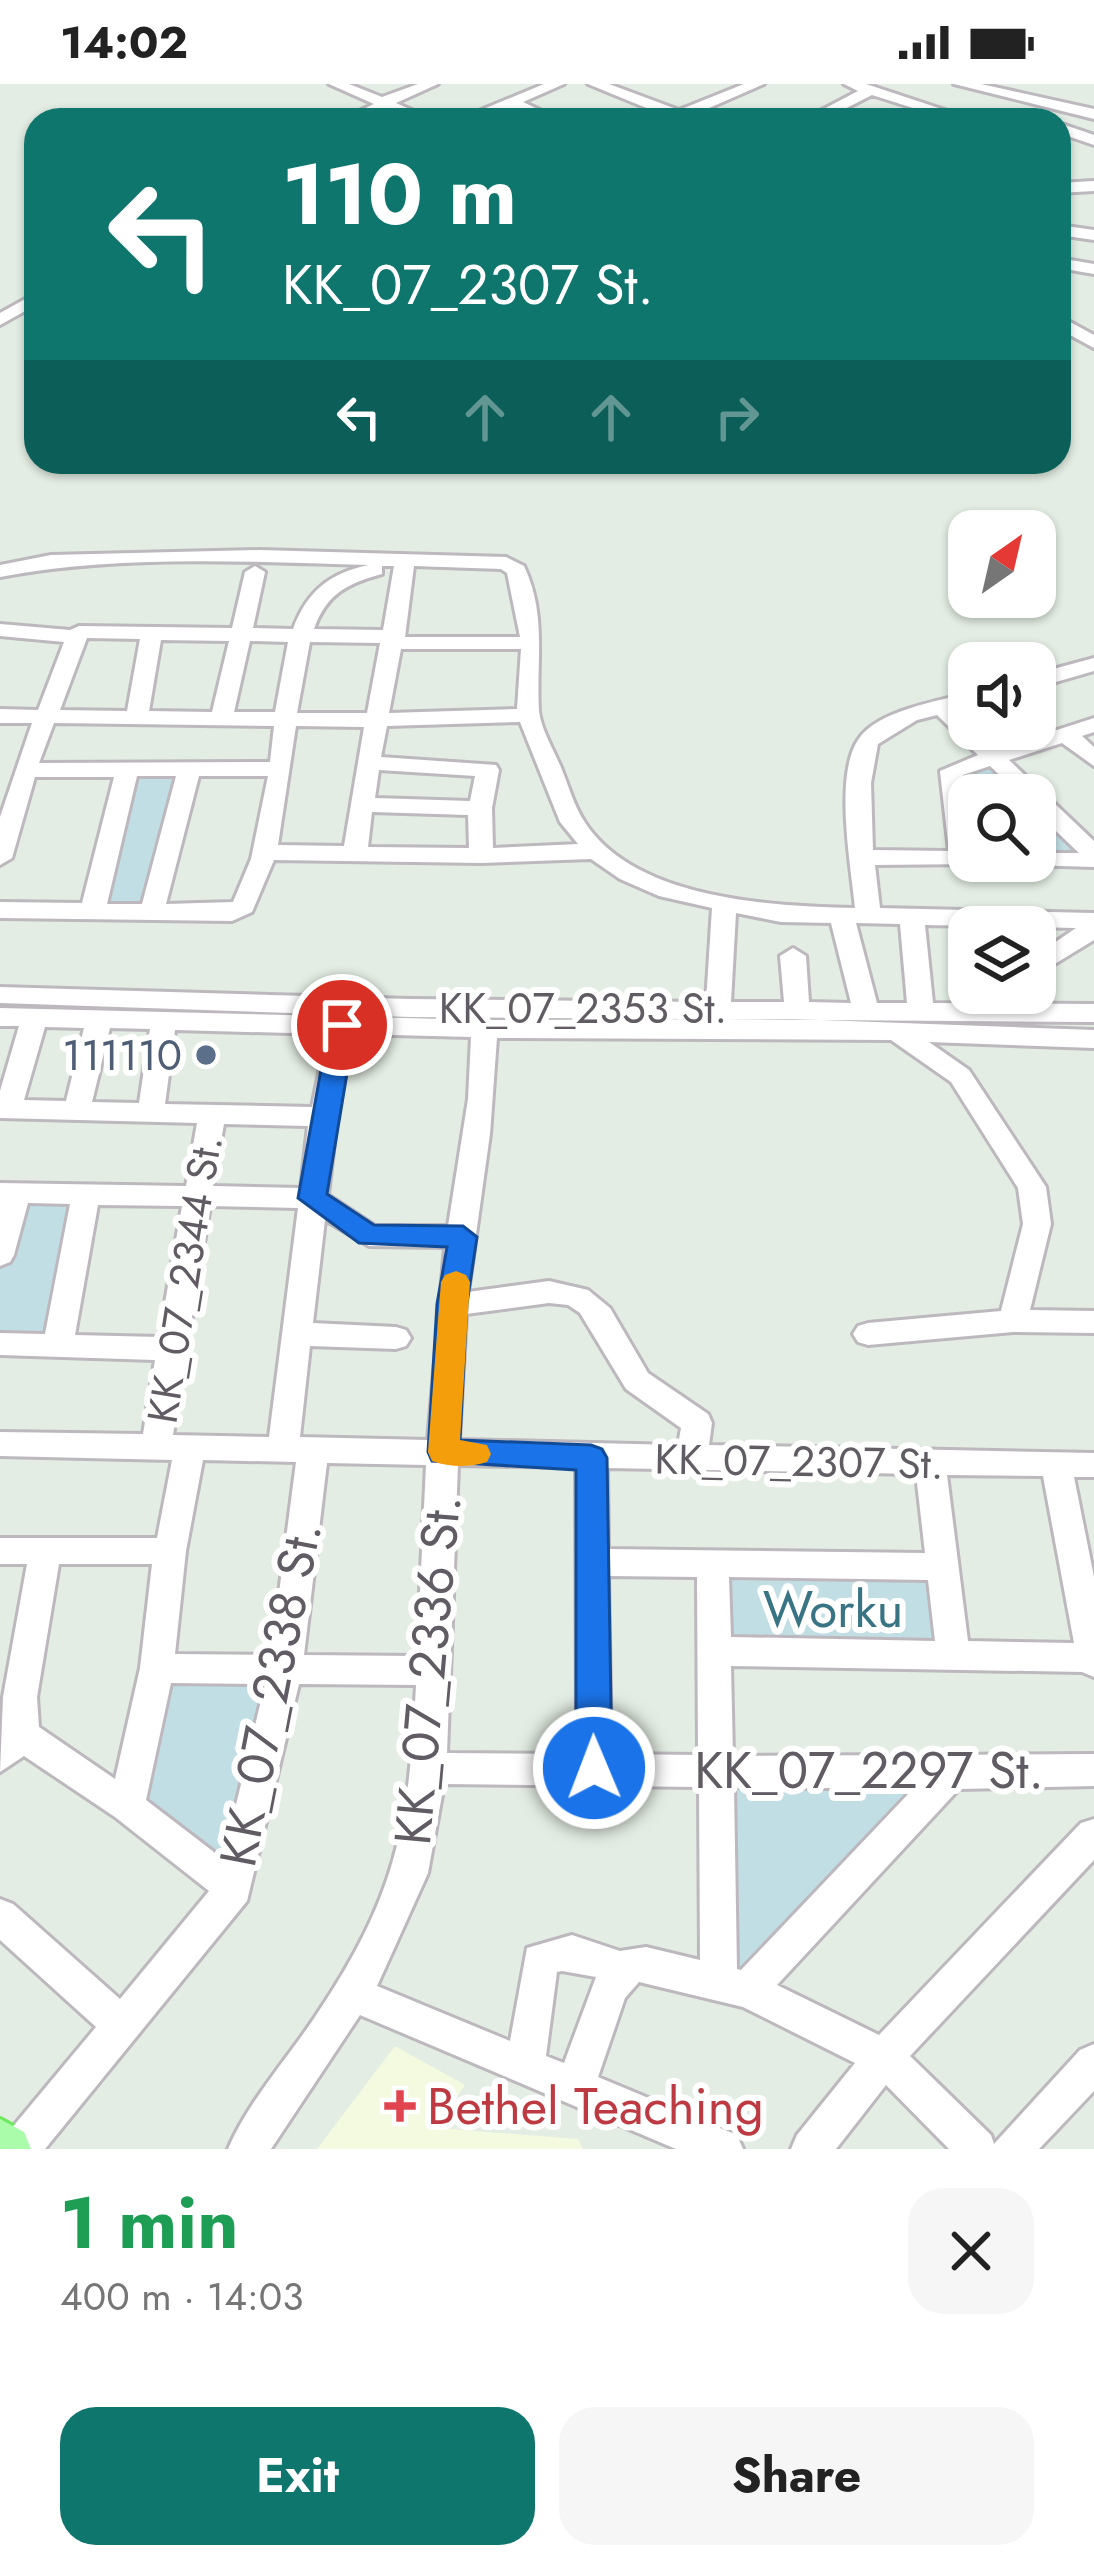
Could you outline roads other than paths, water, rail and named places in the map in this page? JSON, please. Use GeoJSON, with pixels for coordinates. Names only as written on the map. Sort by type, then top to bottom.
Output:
{"type":"FeatureCollection","features":[{"type":"Feature","properties":{"kind":"main road"},"geometry":{"type":"LineString","coordinates":[[0,2143],[7,2149]]}},
{"type":"Feature","properties":{"kind":"street"},"geometry":{"type":"LineString","coordinates":[[336,84],[394,108]]}},
{"type":"Feature","properties":{"kind":"street"},"geometry":{"type":"LineString","coordinates":[[374,108],[431,84]]}},
{"type":"Feature","properties":{"kind":"street"},"geometry":{"type":"LineString","coordinates":[[494,108],[557,84]]}},
{"type":"Feature","properties":{"kind":"street"},"geometry":{"type":"LineString","coordinates":[[595,84],[655,108]]}},
{"type":"Feature","properties":{"kind":"street"},"geometry":{"type":"LineString","coordinates":[[718,84],[739,91]]}},
{"type":"Feature","properties":{"kind":"street"},"geometry":{"type":"LineString","coordinates":[[702,108],[757,84]]}},
{"type":"Feature","properties":{"kind":"street"},"geometry":{"type":"LineString","coordinates":[[851,84],[929,108]]}},
{"type":"Feature","properties":{"kind":"street"},"geometry":{"type":"LineString","coordinates":[[961,84],[985,107],[1039,104],[1061,108]]}},
{"type":"Feature","properties":{"kind":"street"},"geometry":{"type":"LineString","coordinates":[[1039,104],[1055,89]]}},
{"type":"Feature","properties":{"kind":"street"},"geometry":{"type":"LineString","coordinates":[[836,108],[872,90]]}},
{"type":"Feature","properties":{"kind":"street"},"geometry":{"type":"LineString","coordinates":[[508,102],[523,108]]}},
{"type":"Feature","properties":{"kind":"street"},"geometry":{"type":"LineString","coordinates":[[0,571],[51,561],[260,556],[404,565],[506,563],[517,570],[532,643],[528,716],[572,822],[596,851],[629,874],[714,902],[781,914],[1094,924]]}},
{"type":"Feature","properties":{"kind":"street"},"geometry":{"type":"LineString","coordinates":[[0,910],[237,912],[248,902],[280,769],[298,636],[322,597],[349,572],[404,565]]}},
{"type":"Feature","properties":{"kind":"street"},"geometry":{"type":"LineString","coordinates":[[356,854],[374,719],[395,640],[404,565]]}},
{"type":"Feature","properties":{"kind":"street"},"geometry":{"type":"LineString","coordinates":[[222,717],[255,572]]}},
{"type":"Feature","properties":{"kind":"street"},"geometry":{"type":"LineString","coordinates":[[0,630],[74,638],[89,629],[532,643]]}},
{"type":"Feature","properties":{"kind":"street"},"geometry":{"type":"LineString","coordinates":[[137,717],[152,631]]}},
{"type":"Feature","properties":{"kind":"street"},"geometry":{"type":"LineString","coordinates":[[0,858],[25,770],[74,638]]}},
{"type":"Feature","properties":{"kind":"street"},"geometry":{"type":"LineString","coordinates":[[1056,676],[1091,668]]}},
{"type":"Feature","properties":{"kind":"street"},"geometry":{"type":"LineString","coordinates":[[866,1010],[855,916],[864,856],[864,751],[868,741],[894,724],[948,706]]}},
{"type":"Feature","properties":{"kind":"street"},"geometry":{"type":"LineString","coordinates":[[943,708],[1013,774]]}},
{"type":"Feature","properties":{"kind":"street"},"geometry":{"type":"LineString","coordinates":[[0,716],[528,716]]}},
{"type":"Feature","properties":{"kind":"street"},"geometry":{"type":"LineString","coordinates":[[952,774],[994,754],[1094,724]]}},
{"type":"Feature","properties":{"kind":"street"},"geometry":{"type":"LineString","coordinates":[[1065,733],[1094,759]]}},
{"type":"Feature","properties":{"kind":"street"},"geometry":{"type":"LineString","coordinates":[[370,763],[488,770],[480,808],[481,856]]}},
{"type":"Feature","properties":{"kind":"street"},"geometry":{"type":"LineString","coordinates":[[93,909],[127,769]]}},
{"type":"Feature","properties":{"kind":"street"},"geometry":{"type":"LineString","coordinates":[[25,770],[280,769]]}},
{"type":"Feature","properties":{"kind":"street"},"geometry":{"type":"LineString","coordinates":[[152,911],[189,771]]}},
{"type":"Feature","properties":{"kind":"street"},"geometry":{"type":"LineString","coordinates":[[362,805],[480,808]]}},
{"type":"Feature","properties":{"kind":"street"},"geometry":{"type":"LineString","coordinates":[[1056,817],[1093,853]]}},
{"type":"Feature","properties":{"kind":"street"},"geometry":{"type":"LineString","coordinates":[[261,852],[481,856],[596,851]]}},
{"type":"Feature","properties":{"kind":"street"},"geometry":{"type":"LineString","coordinates":[[1056,857],[1093,853]]}},
{"type":"Feature","properties":{"kind":"street"},"geometry":{"type":"LineString","coordinates":[[864,856],[948,858]]}},
{"type":"Feature","properties":{"kind":"street"},"geometry":{"type":"LineString","coordinates":[[714,902],[718,1008]]}},
{"type":"Feature","properties":{"kind":"street"},"geometry":{"type":"LineString","coordinates":[[912,920],[920,1003]]}},
{"type":"Feature","properties":{"kind":"street"},"geometry":{"type":"LineString","coordinates":[[1056,952],[1094,924]]}},
{"type":"Feature","properties":{"kind":"street"},"geometry":{"type":"LineString","coordinates":[[793,956],[797,1008]]}},
{"type":"Feature","properties":{"kind":"street","name":"KK_07_2353 St."},"geometry":{"type":"LineString","coordinates":[[0,995],[410,1008],[866,1010],[948,1000]]}},
{"type":"Feature","properties":{"kind":"street","name":"KK_07_2353 St."},"geometry":{"type":"LineString","coordinates":[[920,1003],[1094,1013]]}},
{"type":"Feature","properties":{"kind":"street","name":"KK_07_2353 St."},"geometry":{"type":"LineString","coordinates":[[0,1017],[484,1029],[793,1028],[1094,1039]]}},
{"type":"Feature","properties":{"kind":"street"},"geometry":{"type":"LineString","coordinates":[[34,1018],[4,1110],[152,1110],[323,1118]]}},
{"type":"Feature","properties":{"kind":"street"},"geometry":{"type":"LineString","coordinates":[[77,1110],[99,1019]]}},
{"type":"Feature","properties":{"kind":"street"},"geometry":{"type":"LineString","coordinates":[[152,1110],[164,1019]]}},
{"type":"Feature","properties":{"kind":"street","name":"KK_07_2338 St."},"geometry":{"type":"LineString","coordinates":[[20,2149],[234,1889],[286,1666],[299,1334],[323,1118],[342,1025]]}},
{"type":"Feature","properties":{"kind":"street","name":"KK_07_2336 St."},"geometry":{"type":"LineString","coordinates":[[248,2149],[351,1993],[400,1903],[414,1861],[428,1769],[452,1304],[465,1189],[480,1117],[484,1029]]}},
{"type":"Feature","properties":{"kind":"street"},"geometry":{"type":"LineString","coordinates":[[898,1033],[960,1076],[1032,1186],[1037,1224],[1012,1321]]}},
{"type":"Feature","properties":{"kind":"street","name":"KK_07_2344 St."},"geometry":{"type":"LineString","coordinates":[[127,1806],[158,1668],[170,1551],[172,1349],[212,1112]]}},
{"type":"Feature","properties":{"kind":"street"},"geometry":{"type":"LineString","coordinates":[[0,1255],[8,1193],[312,1198],[369,1236],[463,1237]]}},
{"type":"Feature","properties":{"kind":"street"},"geometry":{"type":"LineString","coordinates":[[58,1346],[86,1193]]}},
{"type":"Feature","properties":{"kind":"street"},"geometry":{"type":"LineString","coordinates":[[452,1304],[533,1292],[569,1294],[583,1301],[601,1313],[619,1358],[646,1391],[697,1423],[691,1460]]}},
{"type":"Feature","properties":{"kind":"street"},"geometry":{"type":"LineString","coordinates":[[868,1334],[1012,1321],[1094,1322]]}},
{"type":"Feature","properties":{"kind":"street"},"geometry":{"type":"LineString","coordinates":[[299,1334],[396,1337]]}},
{"type":"Feature","properties":{"kind":"street"},"geometry":{"type":"LineString","coordinates":[[0,1344],[172,1349]]}},
{"type":"Feature","properties":{"kind":"street","name":"KK_07_2307 St."},"geometry":{"type":"LineString","coordinates":[[0,1444],[1094,1465]]}},
{"type":"Feature","properties":{"kind":"street"},"geometry":{"type":"LineString","coordinates":[[591,1458],[594,1768]]}},
{"type":"Feature","properties":{"kind":"street"},"geometry":{"type":"LineString","coordinates":[[930,1463],[953,1654]]}},
{"type":"Feature","properties":{"kind":"street"},"geometry":{"type":"LineString","coordinates":[[718,1651],[1094,1660],[1056,1463]]}},
{"type":"Feature","properties":{"kind":"street"},"geometry":{"type":"LineString","coordinates":[[45,1551],[10,1697],[11,1746],[127,1806],[234,1889]]}},
{"type":"Feature","properties":{"kind":"street"},"geometry":{"type":"LineString","coordinates":[[0,1552],[170,1551]]}},
{"type":"Feature","properties":{"kind":"street"},"geometry":{"type":"LineString","coordinates":[[590,1562],[944,1567]]}},
{"type":"Feature","properties":{"kind":"street"},"geometry":{"type":"LineString","coordinates":[[713,1564],[719,1770],[733,1987]]}},
{"type":"Feature","properties":{"kind":"street"},"geometry":{"type":"LineString","coordinates":[[158,1668],[433,1671]]}},
{"type":"Feature","properties":{"kind":"street","name":"KK_07_2297 St."},"geometry":{"type":"LineString","coordinates":[[428,1769],[947,1777],[1094,1770]]}},
{"type":"Feature","properties":{"kind":"street"},"geometry":{"type":"LineString","coordinates":[[733,1987],[947,1777]]}},
{"type":"Feature","properties":{"kind":"street"},"geometry":{"type":"LineString","coordinates":[[811,2149],[884,2056],[1093,1842]]}},
{"type":"Feature","properties":{"kind":"street"},"geometry":{"type":"LineString","coordinates":[[0,1916],[123,2027]]}},
{"type":"Feature","properties":{"kind":"street"},"geometry":{"type":"LineString","coordinates":[[525,2066],[540,1960],[579,1950],[616,1979]]}},
{"type":"Feature","properties":{"kind":"street"},"geometry":{"type":"LineString","coordinates":[[575,2087],[616,1979],[631,1964],[646,1965],[733,1987],[884,2056],[977,2149]]}},
{"type":"Feature","properties":{"kind":"street"},"geometry":{"type":"LineString","coordinates":[[351,1993],[723,2149]]}},
{"type":"Feature","properties":{"kind":"street"},"geometry":{"type":"LineString","coordinates":[[1012,2149],[1094,2063]]}},
{"type":"Feature","properties":{"kind":"place","name":"111110"},"geometry":{"type":"Point","coordinates":[206,1055]}},
{"type":"Feature","properties":{"kind":"place","name":"Bethel Teaching"},"geometry":{"type":"Point","coordinates":[400,2106]}},
{"type":"Feature","properties":{"kind":"park label","name":"Worku"},"geometry":{"type":"Point","coordinates":[833,1609]}}]}
